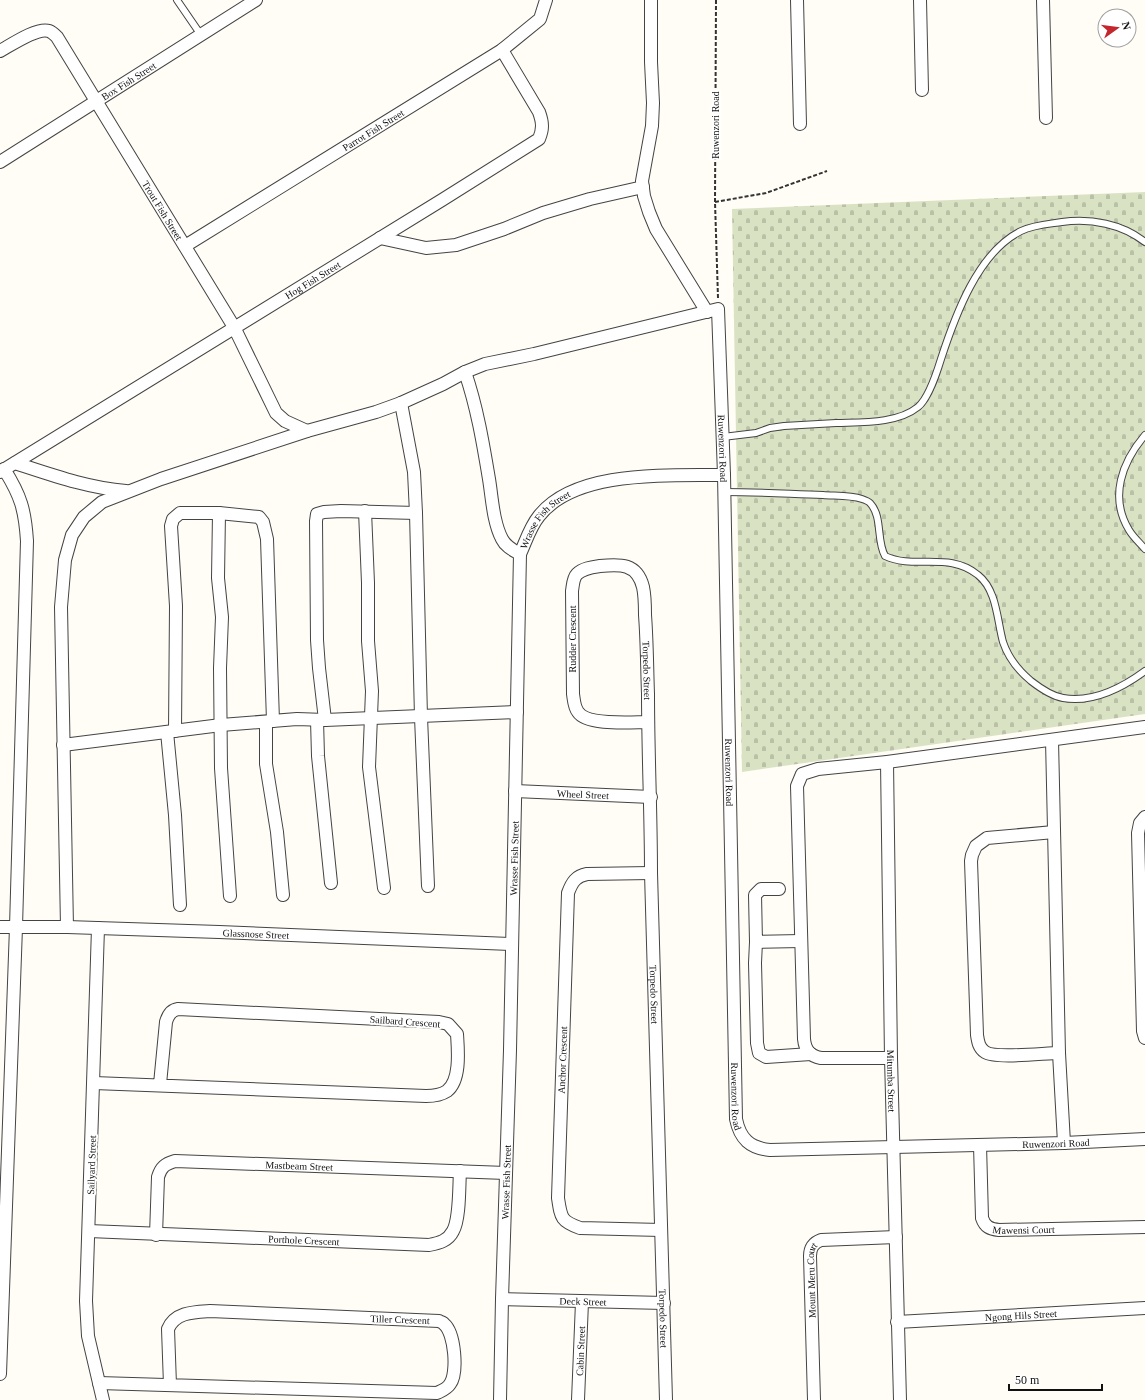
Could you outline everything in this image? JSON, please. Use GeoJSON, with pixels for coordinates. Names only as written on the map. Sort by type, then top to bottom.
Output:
{"type":"FeatureCollection","features":[{"type":"Feature","properties":{"kind":"street","name":"Box Fish Street"},"geometry":{"type":"LineString","coordinates":[[0,162],[256,0]]}},
{"type":"Feature","properties":{"kind":"street","name":"Parrot Fish Street"},"geometry":{"type":"LineString","coordinates":[[185,246],[502,50],[540,19],[546,0]]}},
{"type":"Feature","properties":{"kind":"street"},"geometry":{"type":"LineString","coordinates":[[67,927],[62,607],[65,560],[72,535],[84,517],[102,502],[161,479],[307,431],[401,404],[465,372],[490,363],[534,354],[713,311],[656,229],[649,212],[643,187],[642,181],[652,126],[653,103],[651,62],[651,0]]}},
{"type":"Feature","properties":{"kind":"street"},"geometry":{"type":"LineString","coordinates":[[797,0],[800,124]]}},
{"type":"Feature","properties":{"kind":"street"},"geometry":{"type":"LineString","coordinates":[[920,0],[922,90]]}},
{"type":"Feature","properties":{"kind":"street"},"geometry":{"type":"LineString","coordinates":[[1043,0],[1046,118]]}},
{"type":"Feature","properties":{"kind":"street","name":"Trout Fish Street"},"geometry":{"type":"LineString","coordinates":[[0,51],[33,33],[42,30],[50,31],[57,37],[234,327],[276,413],[285,421],[307,431]]}},
{"type":"Feature","properties":{"kind":"street","name":"Hog Fish Street"},"geometry":{"type":"LineString","coordinates":[[2,471],[539,139],[542,131],[542,121],[539,112],[502,50]]}},
{"type":"Feature","properties":{"kind":"street"},"geometry":{"type":"LineString","coordinates":[[380,238],[426,248],[456,245],[504,229],[543,212],[590,199],[643,187]]}},
{"type":"Feature","properties":{"kind":"street","name":"Ruwenzori Road"},"geometry":{"type":"LineString","coordinates":[[713,311],[723,437],[736,1119],[737,1126],[742,1136],[756,1148],[763,1150],[980,1145],[1145,1139]]}},
{"type":"Feature","properties":{"kind":"street"},"geometry":{"type":"LineString","coordinates":[[465,372],[472,393],[481,434],[499,529],[507,546],[520,554]]}},
{"type":"Feature","properties":{"kind":"street"},"geometry":{"type":"LineString","coordinates":[[401,404],[414,472],[421,716],[428,886]]}},
{"type":"Feature","properties":{"kind":"street"},"geometry":{"type":"LineString","coordinates":[[15,463],[90,486],[130,491]]}},
{"type":"Feature","properties":{"kind":"street"},"geometry":{"type":"LineString","coordinates":[[0,1374],[16,927],[26,541],[26,525],[21,504],[15,487],[2,471]]}},
{"type":"Feature","properties":{"kind":"street","name":"Wrasse Fish Street"},"geometry":{"type":"LineString","coordinates":[[500,1400],[512,944],[520,554],[529,532],[540,515],[558,499],[576,489],[595,482],[633,478],[724,475]]}},
{"type":"Feature","properties":{"kind":"street"},"geometry":{"type":"LineString","coordinates":[[331,883],[318,756],[321,720],[317,640],[316,516],[324,512],[365,511],[416,513]]}},
{"type":"Feature","properties":{"kind":"street"},"geometry":{"type":"LineString","coordinates":[[365,511],[368,583],[368,641],[372,692],[369,767],[384,888]]}},
{"type":"Feature","properties":{"kind":"street"},"geometry":{"type":"LineString","coordinates":[[180,905],[171,732],[176,613],[171,526],[172,519],[180,513],[218,513],[259,516],[266,530],[270,722],[266,764],[277,832],[283,894]]}},
{"type":"Feature","properties":{"kind":"street"},"geometry":{"type":"LineString","coordinates":[[218,513],[217,558],[222,617],[220,668],[221,768],[230,896]]}},
{"type":"Feature","properties":{"kind":"street","name":"Rudder Crescent"},"geometry":{"type":"LineString","coordinates":[[644,589],[641,579],[634,571],[626,566],[616,565],[594,567],[576,574],[573,580],[572,591],[573,694],[575,708],[578,714],[587,719],[596,721],[648,722]]}},
{"type":"Feature","properties":{"kind":"street","name":"Torpedo Street"},"geometry":{"type":"LineString","coordinates":[[644,589],[647,642],[651,797],[651,873],[666,1400]]}},
{"type":"Feature","properties":{"kind":"street"},"geometry":{"type":"LineString","coordinates":[[63,745],[221,725],[297,720],[517,712]]}},
{"type":"Feature","properties":{"kind":"street"},"geometry":{"type":"LineString","coordinates":[[811,1054],[806,1049],[804,1039],[797,786],[802,774],[818,769],[886,762],[1145,726]]}},
{"type":"Feature","properties":{"kind":"street"},"geometry":{"type":"LineString","coordinates":[[1052,740],[1060,1053],[1064,1142]]}},
{"type":"Feature","properties":{"kind":"street","name":"Mitumba Street"},"geometry":{"type":"LineString","coordinates":[[886,762],[891,1058],[900,1400]]}},
{"type":"Feature","properties":{"kind":"street","name":"Wheel Street"},"geometry":{"type":"LineString","coordinates":[[514,791],[651,797]]}},
{"type":"Feature","properties":{"kind":"street"},"geometry":{"type":"LineString","coordinates":[[1145,817],[1140,823],[1138,833],[1143,1031],[1145,1038]]}},
{"type":"Feature","properties":{"kind":"street"},"geometry":{"type":"LineString","coordinates":[[1054,832],[987,838],[976,846],[971,861],[977,1035],[979,1045],[984,1051],[996,1055],[1060,1053]]}},
{"type":"Feature","properties":{"kind":"street","name":"Anchor Crescent"},"geometry":{"type":"LineString","coordinates":[[651,873],[587,874],[578,876],[574,880],[568,892],[558,1198],[560,1213],[567,1223],[580,1228],[661,1230]]}},
{"type":"Feature","properties":{"kind":"street"},"geometry":{"type":"LineString","coordinates":[[779,889],[762,890],[755,895],[757,1042],[759,1052],[766,1057],[811,1054],[822,1058],[891,1058]]}},
{"type":"Feature","properties":{"kind":"street","name":"Glassnose Street"},"geometry":{"type":"LineString","coordinates":[[0,927],[98,928],[512,944]]}},
{"type":"Feature","properties":{"kind":"street","name":"Sailyard Street"},"geometry":{"type":"LineString","coordinates":[[98,928],[86,1318],[88,1336],[103,1400]]}},
{"type":"Feature","properties":{"kind":"street"},"geometry":{"type":"LineString","coordinates":[[756,942],[801,941]]}},
{"type":"Feature","properties":{"kind":"street","name":"Sailbard Crescent"},"geometry":{"type":"LineString","coordinates":[[94,1083],[160,1084],[436,1096],[446,1091],[454,1084],[457,1070],[457,1034],[448,1024],[439,1022],[178,1009],[170,1013],[166,1022],[160,1084]]}},
{"type":"Feature","properties":{"kind":"street","name":"Mawensi Court"},"geometry":{"type":"LineString","coordinates":[[980,1145],[982,1218],[984,1224],[989,1228],[999,1230],[1145,1227]]}},
{"type":"Feature","properties":{"kind":"street","name":"Mastbeam Street"},"geometry":{"type":"LineString","coordinates":[[156,1235],[158,1177],[160,1170],[167,1163],[175,1161],[506,1173]]}},
{"type":"Feature","properties":{"kind":"street","name":"Porthole Crescent"},"geometry":{"type":"LineString","coordinates":[[89,1231],[422,1245],[439,1243],[447,1239],[453,1231],[457,1217],[460,1171]]}},
{"type":"Feature","properties":{"kind":"street","name":"Mount Meru Court"},"geometry":{"type":"LineString","coordinates":[[814,1400],[810,1256],[812,1246],[821,1240],[896,1237]]}},
{"type":"Feature","properties":{"kind":"street","name":"Deck Street"},"geometry":{"type":"LineString","coordinates":[[502,1299],[664,1303]]}},
{"type":"Feature","properties":{"kind":"street","name":"Cabin Street"},"geometry":{"type":"LineString","coordinates":[[578,1400],[582,1302]]}},
{"type":"Feature","properties":{"kind":"street","name":"Ngong Hils Street"},"geometry":{"type":"LineString","coordinates":[[897,1322],[1145,1308]]}},
{"type":"Feature","properties":{"kind":"street","name":"Tiller Crescent"},"geometry":{"type":"LineString","coordinates":[[99,1383],[437,1393],[450,1384],[453,1378],[455,1366],[453,1344],[451,1335],[447,1328],[439,1321],[210,1311],[186,1313],[177,1317],[168,1329],[170,1385]]}},
{"type":"Feature","properties":{"kind":"lane"},"geometry":{"type":"LineString","coordinates":[[177,0],[202,35]]}},
{"type":"Feature","properties":{"kind":"lane"},"geometry":{"type":"LineString","coordinates":[[723,437],[756,433],[770,428],[784,426],[882,421],[910,412],[919,407],[926,397],[935,377],[949,335],[967,291],[979,271],[994,252],[1007,239],[1022,230],[1040,225],[1077,220],[1098,222],[1119,228],[1145,242]]}},
{"type":"Feature","properties":{"kind":"lane"},"geometry":{"type":"LineString","coordinates":[[1145,435],[1127,461],[1120,481],[1119,500],[1123,516],[1129,530],[1145,549]]}},
{"type":"Feature","properties":{"kind":"lane"},"geometry":{"type":"LineString","coordinates":[[724,492],[764,492],[845,496],[862,498],[869,502],[874,508],[877,516],[881,548],[885,556],[899,560],[953,562],[969,568],[979,575],[991,592],[1003,643],[1010,657],[1022,673],[1047,692],[1063,698],[1087,698],[1110,692],[1145,671]]}},
{"type":"Feature","properties":{"kind":"path","name":"Ruwenzori Road"},"geometry":{"type":"LineString","coordinates":[[713,311],[716,0]]}},
{"type":"Feature","properties":{"kind":"path"},"geometry":{"type":"LineString","coordinates":[[714,202],[766,194],[827,171]]}},
{"type":"Feature","properties":{"kind":"green space"},"geometry":{"type":"Polygon","coordinates":[[[1145,192],[1145,714],[742,772],[732,209],[1145,192]]]}}]}
